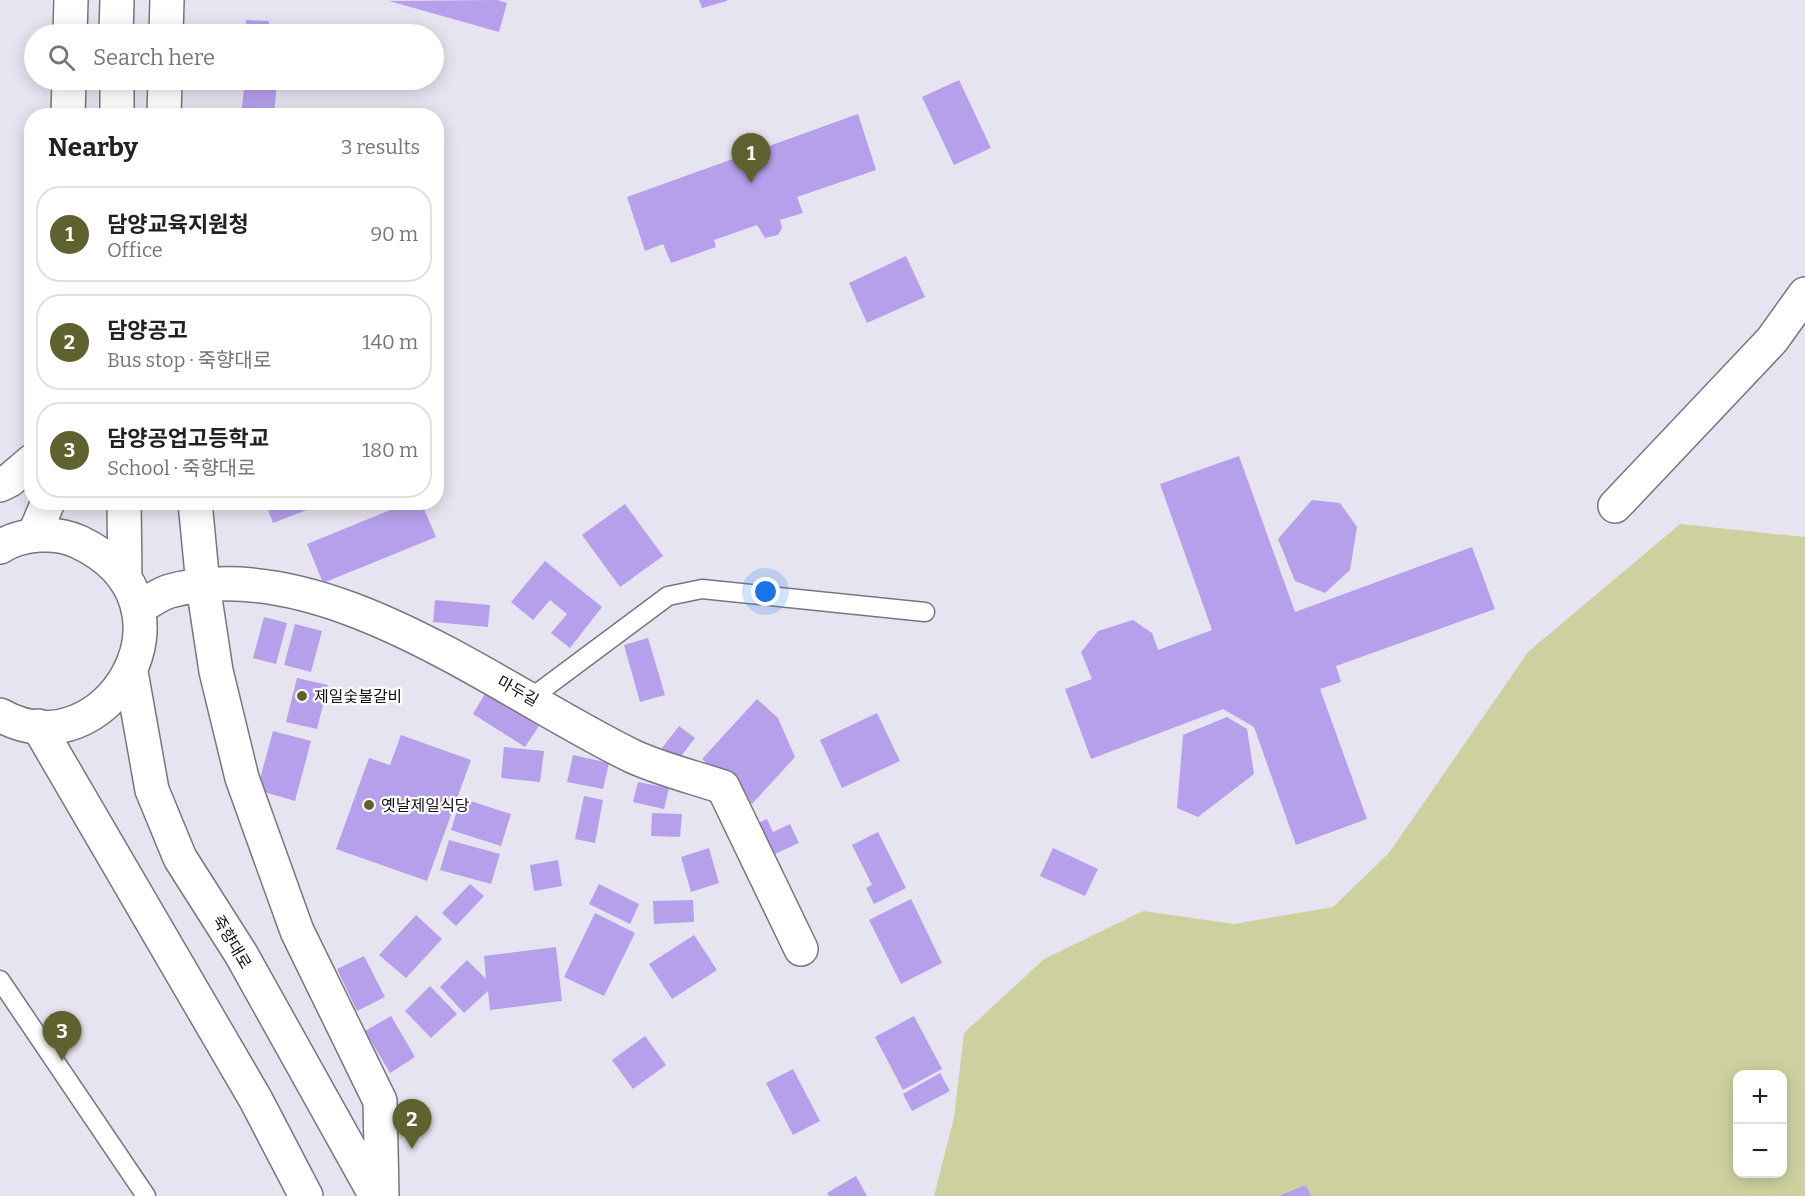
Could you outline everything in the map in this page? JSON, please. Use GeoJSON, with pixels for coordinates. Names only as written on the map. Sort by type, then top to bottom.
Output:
{"type":"FeatureCollection","features":[{"type":"Feature","properties":{"kind":"street"},"geometry":{"type":"LineString","coordinates":[[70,24],[71,0]]}},
{"type":"Feature","properties":{"kind":"street"},"geometry":{"type":"LineString","coordinates":[[117,0],[117,24]]}},
{"type":"Feature","properties":{"kind":"street"},"geometry":{"type":"LineString","coordinates":[[166,24],[167,0]]}},
{"type":"Feature","properties":{"kind":"street"},"geometry":{"type":"LineString","coordinates":[[68,108],[69,90]]}},
{"type":"Feature","properties":{"kind":"street"},"geometry":{"type":"LineString","coordinates":[[117,90],[117,108]]}},
{"type":"Feature","properties":{"kind":"street"},"geometry":{"type":"LineString","coordinates":[[164,108],[165,90]]}},
{"type":"Feature","properties":{"kind":"street"},"geometry":{"type":"LineString","coordinates":[[1615,506],[1772,340],[1805,294]]}},
{"type":"Feature","properties":{"kind":"street"},"geometry":{"type":"LineString","coordinates":[[0,484],[10,480],[24,468]]}},
{"type":"Feature","properties":{"kind":"street"},"geometry":{"type":"LineString","coordinates":[[34,535],[45,510]]}},
{"type":"Feature","properties":{"kind":"street"},"geometry":{"type":"LineString","coordinates":[[124,510],[125,579]]}},
{"type":"Feature","properties":{"kind":"street"},"geometry":{"type":"LineString","coordinates":[[196,510],[202,585],[216,671],[242,778],[297,931],[380,1101],[382,1196]]}},
{"type":"Feature","properties":{"kind":"street"},"geometry":{"type":"LineString","coordinates":[[0,547],[34,535],[69,538],[101,553],[125,579],[138,608],[140,641],[131,672],[115,695],[93,713],[66,724],[12,724]]}},
{"type":"Feature","properties":{"kind":"street","name":"마두길"},"geometry":{"type":"LineString","coordinates":[[138,608],[168,591],[202,585],[295,592],[336,602],[474,667],[633,756],[723,787],[801,949]]}},
{"type":"Feature","properties":{"kind":"street","name":"죽향대로"},"geometry":{"type":"LineString","coordinates":[[131,672],[152,790],[180,858],[241,954],[376,1196]]}},
{"type":"Feature","properties":{"kind":"street"},"geometry":{"type":"LineString","coordinates":[[12,724],[256,1100],[306,1196]]}},
{"type":"Feature","properties":{"kind":"lane"},"geometry":{"type":"LineString","coordinates":[[531,698],[668,596],[702,589],[925,612]]}},
{"type":"Feature","properties":{"kind":"lane"},"geometry":{"type":"LineString","coordinates":[[0,980],[146,1196]]}},
{"type":"Feature","properties":{"kind":"green space"},"geometry":{"type":"Polygon","coordinates":[[[1680,524],[1805,537],[1805,1196],[934,1196],[954,1118],[964,1033],[1044,959],[1143,911],[1234,924],[1333,907],[1389,853],[1528,652],[1680,524]]]}},
{"type":"Feature","properties":{"kind":"building"},"geometry":{"type":"Polygon","coordinates":[[[498,0],[507,3],[499,32],[389,1],[498,0]]]}},
{"type":"Feature","properties":{"kind":"building"},"geometry":{"type":"Polygon","coordinates":[[[699,0],[727,0],[727,1],[702,8],[699,0]]]}},
{"type":"Feature","properties":{"kind":"building"},"geometry":{"type":"Polygon","coordinates":[[[246,20],[269,21],[269,24],[246,24],[246,20]]]}},
{"type":"Feature","properties":{"kind":"building"},"geometry":{"type":"Polygon","coordinates":[[[959,80],[991,148],[954,165],[922,97],[959,80]]]}},
{"type":"Feature","properties":{"kind":"building"},"geometry":{"type":"Polygon","coordinates":[[[244,90],[276,90],[275,108],[242,108],[244,90]]]}},
{"type":"Feature","properties":{"kind":"building"},"geometry":{"type":"Polygon","coordinates":[[[858,114],[876,170],[797,197],[803,213],[780,220],[782,228],[778,235],[765,238],[757,225],[714,240],[716,247],[671,263],[663,244],[645,251],[627,197],[858,114]]]}},
{"type":"Feature","properties":{"kind":"building"},"geometry":{"type":"Polygon","coordinates":[[[906,256],[925,297],[867,323],[849,283],[906,256]]]}},
{"type":"Feature","properties":{"kind":"building"},"geometry":{"type":"Polygon","coordinates":[[[1239,456],[1295,612],[1472,547],[1495,609],[1336,666],[1341,682],[1320,689],[1367,819],[1296,845],[1254,727],[1223,709],[1091,759],[1065,689],[1092,679],[1081,652],[1098,631],[1133,620],[1152,633],[1158,650],[1212,630],[1160,484],[1239,456]]]}},
{"type":"Feature","properties":{"kind":"building"},"geometry":{"type":"Polygon","coordinates":[[[1312,500],[1340,503],[1357,527],[1350,570],[1325,593],[1295,581],[1278,539],[1312,500]]]}},
{"type":"Feature","properties":{"kind":"building"},"geometry":{"type":"Polygon","coordinates":[[[625,504],[663,556],[620,587],[582,535],[625,504]]]}},
{"type":"Feature","properties":{"kind":"building"},"geometry":{"type":"Polygon","coordinates":[[[268,510],[307,510],[273,523],[268,510]]]}},
{"type":"Feature","properties":{"kind":"building"},"geometry":{"type":"Polygon","coordinates":[[[390,510],[424,510],[436,537],[323,583],[307,544],[390,510]]]}},
{"type":"Feature","properties":{"kind":"building"},"geometry":{"type":"Polygon","coordinates":[[[545,561],[602,607],[570,648],[551,633],[567,614],[550,600],[533,620],[511,602],[545,561]]]}},
{"type":"Feature","properties":{"kind":"building"},"geometry":{"type":"Polygon","coordinates":[[[435,600],[490,605],[488,627],[433,622],[435,600]]]}},
{"type":"Feature","properties":{"kind":"building"},"geometry":{"type":"Polygon","coordinates":[[[264,617],[287,623],[276,664],[253,658],[264,617]]]}},
{"type":"Feature","properties":{"kind":"building"},"geometry":{"type":"Polygon","coordinates":[[[295,624],[322,631],[311,672],[284,665],[295,624]]]}},
{"type":"Feature","properties":{"kind":"building"},"geometry":{"type":"Polygon","coordinates":[[[648,638],[665,695],[640,702],[624,645],[648,638]]]}},
{"type":"Feature","properties":{"kind":"building"},"geometry":{"type":"Polygon","coordinates":[[[297,678],[328,685],[317,729],[286,722],[297,678]]]}},
{"type":"Feature","properties":{"kind":"building"},"geometry":{"type":"Polygon","coordinates":[[[486,692],[539,726],[525,747],[473,714],[486,692]]]}},
{"type":"Feature","properties":{"kind":"building"},"geometry":{"type":"Polygon","coordinates":[[[757,699],[778,718],[795,757],[752,804],[702,759],[757,699]]]}},
{"type":"Feature","properties":{"kind":"building"},"geometry":{"type":"Polygon","coordinates":[[[877,713],[900,761],[842,788],[820,740],[877,713]]]}},
{"type":"Feature","properties":{"kind":"building"},"geometry":{"type":"Polygon","coordinates":[[[1227,717],[1247,729],[1254,774],[1198,817],[1177,808],[1183,735],[1227,717]]]}},
{"type":"Feature","properties":{"kind":"building"},"geometry":{"type":"Polygon","coordinates":[[[679,726],[695,738],[678,760],[662,748],[679,726]]]}},
{"type":"Feature","properties":{"kind":"building"},"geometry":{"type":"Polygon","coordinates":[[[273,731],[311,741],[295,801],[257,790],[273,731]]]}},
{"type":"Feature","properties":{"kind":"building"},"geometry":{"type":"Polygon","coordinates":[[[401,735],[471,760],[427,881],[336,849],[369,758],[390,765],[401,735]]]}},
{"type":"Feature","properties":{"kind":"building"},"geometry":{"type":"Polygon","coordinates":[[[504,747],[544,751],[540,782],[501,778],[504,747]]]}},
{"type":"Feature","properties":{"kind":"building"},"geometry":{"type":"Polygon","coordinates":[[[573,755],[609,763],[603,789],[567,782],[573,755]]]}},
{"type":"Feature","properties":{"kind":"building"},"geometry":{"type":"Polygon","coordinates":[[[638,782],[669,788],[664,809],[633,802],[638,782]]]}},
{"type":"Feature","properties":{"kind":"building"},"geometry":{"type":"Polygon","coordinates":[[[584,796],[603,800],[595,843],[575,839],[584,796]]]}},
{"type":"Feature","properties":{"kind":"building"},"geometry":{"type":"Polygon","coordinates":[[[461,798],[511,814],[501,846],[451,830],[461,798]]]}},
{"type":"Feature","properties":{"kind":"building"},"geometry":{"type":"Polygon","coordinates":[[[652,813],[682,814],[680,837],[651,836],[652,813]]]}},
{"type":"Feature","properties":{"kind":"building"},"geometry":{"type":"Polygon","coordinates":[[[767,819],[773,832],[790,824],[799,843],[764,859],[749,827],[767,819]]]}},
{"type":"Feature","properties":{"kind":"building"},"geometry":{"type":"Polygon","coordinates":[[[878,832],[906,888],[874,904],[866,888],[872,885],[852,845],[878,832]]]}},
{"type":"Feature","properties":{"kind":"building"},"geometry":{"type":"Polygon","coordinates":[[[449,840],[500,854],[491,884],[440,870],[449,840]]]}},
{"type":"Feature","properties":{"kind":"building"},"geometry":{"type":"Polygon","coordinates":[[[709,848],[719,883],[691,892],[681,857],[709,848]]]}},
{"type":"Feature","properties":{"kind":"building"},"geometry":{"type":"Polygon","coordinates":[[[1053,848],[1098,869],[1085,896],[1040,876],[1053,848]]]}},
{"type":"Feature","properties":{"kind":"building"},"geometry":{"type":"Polygon","coordinates":[[[558,860],[562,886],[534,891],[530,865],[558,860]]]}},
{"type":"Feature","properties":{"kind":"building"},"geometry":{"type":"Polygon","coordinates":[[[470,884],[484,896],[456,926],[442,913],[470,884]]]}},
{"type":"Feature","properties":{"kind":"building"},"geometry":{"type":"Polygon","coordinates":[[[599,884],[639,904],[630,924],[589,904],[599,884]]]}},
{"type":"Feature","properties":{"kind":"building"},"geometry":{"type":"Polygon","coordinates":[[[911,899],[942,963],[901,984],[869,920],[911,899]]]}},
{"type":"Feature","properties":{"kind":"building"},"geometry":{"type":"Polygon","coordinates":[[[693,900],[694,922],[654,924],[653,901],[693,900]]]}},
{"type":"Feature","properties":{"kind":"building"},"geometry":{"type":"Polygon","coordinates":[[[595,913],[635,933],[604,996],[564,977],[595,913]]]}},
{"type":"Feature","properties":{"kind":"building"},"geometry":{"type":"Polygon","coordinates":[[[416,915],[442,939],[406,978],[379,955],[416,915]]]}},
{"type":"Feature","properties":{"kind":"building"},"geometry":{"type":"Polygon","coordinates":[[[694,935],[717,970],[672,999],[649,964],[694,935]]]}},
{"type":"Feature","properties":{"kind":"building"},"geometry":{"type":"Polygon","coordinates":[[[556,947],[562,1001],[490,1010],[488,991],[464,1013],[440,987],[467,960],[486,979],[484,956],[556,947]]]}},
{"type":"Feature","properties":{"kind":"building"},"geometry":{"type":"Polygon","coordinates":[[[364,956],[385,997],[357,1011],[337,969],[364,956]]]}},
{"type":"Feature","properties":{"kind":"building"},"geometry":{"type":"Polygon","coordinates":[[[430,986],[457,1014],[431,1038],[405,1011],[430,986]]]}},
{"type":"Feature","properties":{"kind":"building"},"geometry":{"type":"Polygon","coordinates":[[[391,1016],[415,1057],[390,1073],[365,1031],[391,1016]]]}},
{"type":"Feature","properties":{"kind":"building"},"geometry":{"type":"Polygon","coordinates":[[[914,1016],[942,1069],[903,1090],[875,1037],[914,1016]]]}},
{"type":"Feature","properties":{"kind":"building"},"geometry":{"type":"Polygon","coordinates":[[[645,1036],[666,1065],[633,1089],[612,1060],[645,1036]]]}},
{"type":"Feature","properties":{"kind":"building"},"geometry":{"type":"Polygon","coordinates":[[[793,1069],[820,1121],[793,1135],[766,1083],[793,1069]]]}},
{"type":"Feature","properties":{"kind":"building"},"geometry":{"type":"Polygon","coordinates":[[[940,1073],[950,1091],[912,1111],[903,1094],[940,1073]]]}},
{"type":"Feature","properties":{"kind":"building"},"geometry":{"type":"Polygon","coordinates":[[[856,1176],[867,1196],[829,1196],[827,1193],[856,1176]]]}},
{"type":"Feature","properties":{"kind":"building"},"geometry":{"type":"Polygon","coordinates":[[[1306,1185],[1311,1196],[1278,1196],[1306,1185]]]}},
{"type":"Feature","properties":{"kind":"place","name":"담양교육지원청"},"geometry":{"type":"Point","coordinates":[751,183]}},
{"type":"Feature","properties":{"kind":"place","name":"제일숯불갈비"},"geometry":{"type":"Point","coordinates":[302,696]}},
{"type":"Feature","properties":{"kind":"place","name":"옛날제일식당"},"geometry":{"type":"Point","coordinates":[369,805]}},
{"type":"Feature","properties":{"kind":"place","name":"담양공업고등학교"},"geometry":{"type":"Point","coordinates":[62,1061]}},
{"type":"Feature","properties":{"kind":"place","name":"담양공고"},"geometry":{"type":"Point","coordinates":[412,1149]}}]}
